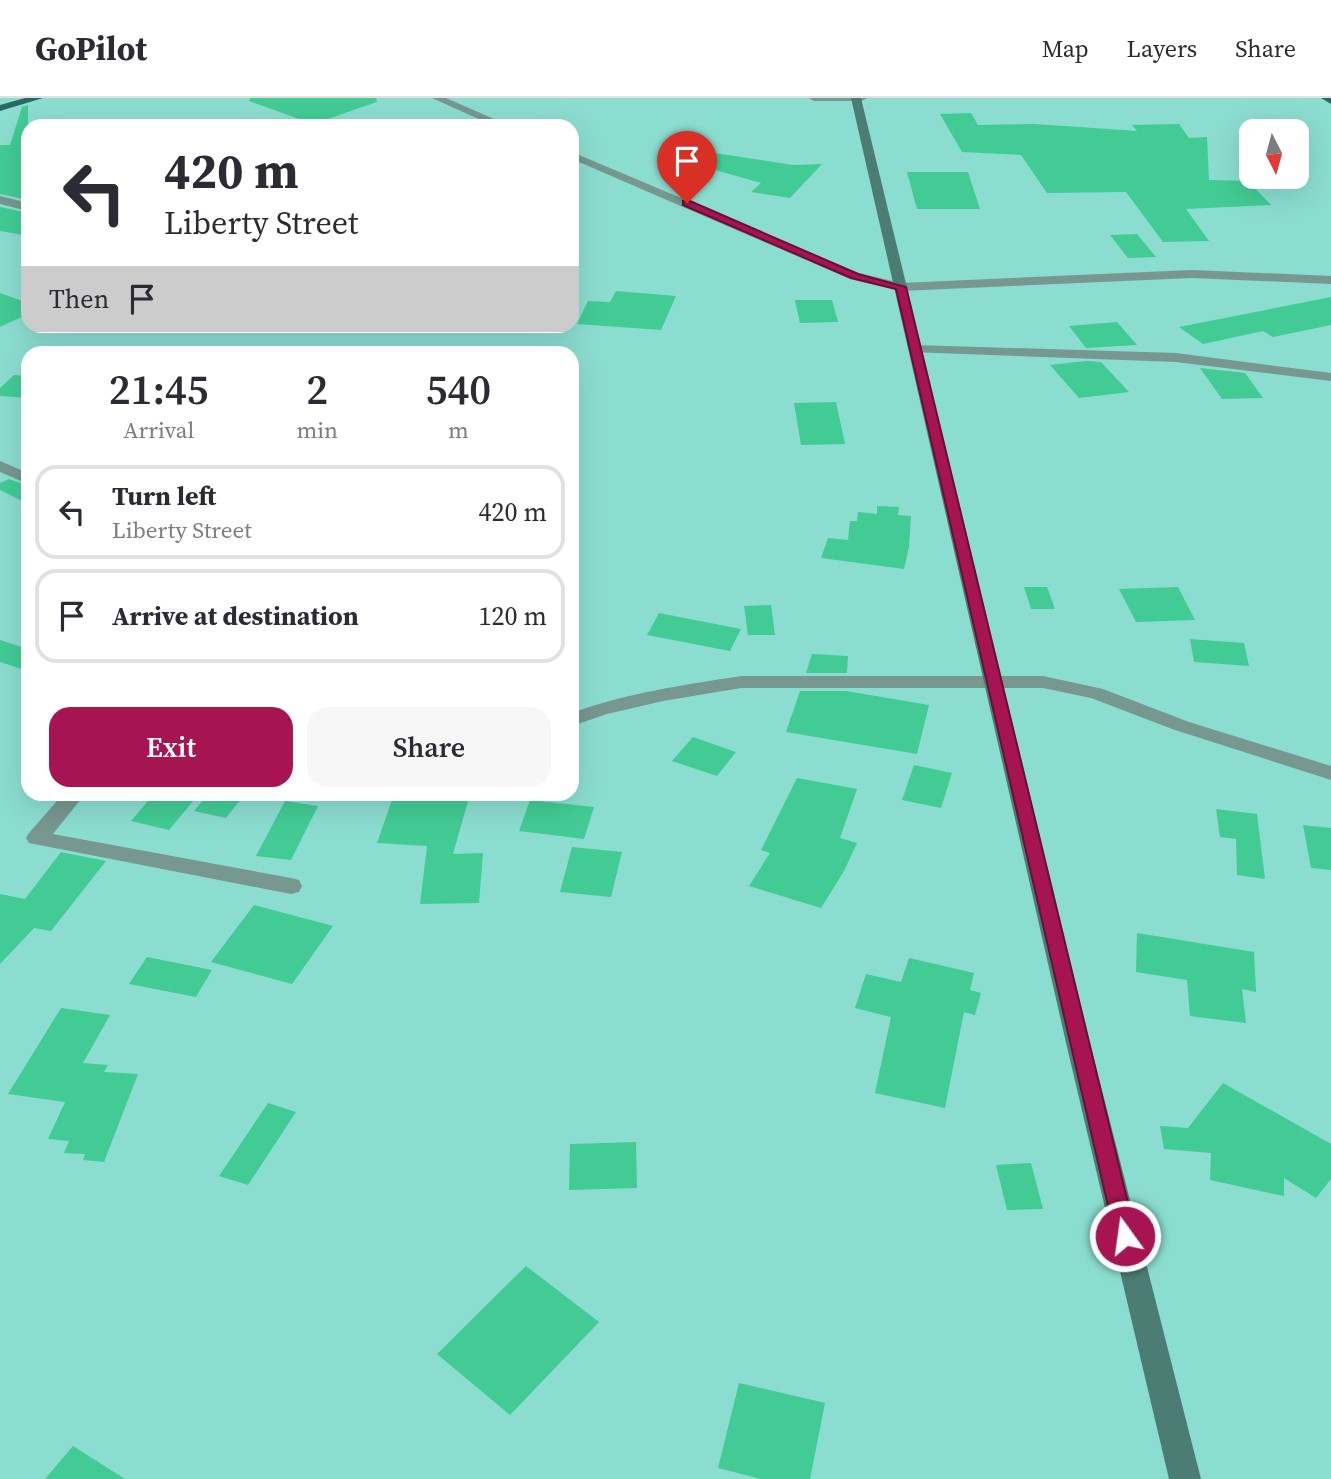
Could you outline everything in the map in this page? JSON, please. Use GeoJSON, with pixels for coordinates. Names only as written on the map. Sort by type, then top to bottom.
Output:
{"type":"FeatureCollection","features":[{"type":"Feature","properties":{"kind":"main road"},"geometry":{"type":"LineString","coordinates":[[1,106],[38,98]]}},
{"type":"Feature","properties":{"kind":"main road"},"geometry":{"type":"LineString","coordinates":[[856,98],[1079,1047],[1185,1479]]}},
{"type":"Feature","properties":{"kind":"main road"},"geometry":{"type":"LineString","coordinates":[[1326,98],[1331,102]]}},
{"type":"Feature","properties":{"kind":"street"},"geometry":{"type":"LineString","coordinates":[[437,98],[476,119]]}},
{"type":"Feature","properties":{"kind":"street"},"geometry":{"type":"LineString","coordinates":[[814,98],[862,98]]}},
{"type":"Feature","properties":{"kind":"street"},"geometry":{"type":"LineString","coordinates":[[579,158],[855,276],[901,287],[1192,274],[1331,280]]}},
{"type":"Feature","properties":{"kind":"street"},"geometry":{"type":"LineString","coordinates":[[0,200],[21,205]]}},
{"type":"Feature","properties":{"kind":"street"},"geometry":{"type":"LineString","coordinates":[[915,349],[1105,351],[1173,356],[1331,377]]}},
{"type":"Feature","properties":{"kind":"street"},"geometry":{"type":"LineString","coordinates":[[0,466],[21,476]]}},
{"type":"Feature","properties":{"kind":"street"},"geometry":{"type":"LineString","coordinates":[[579,717],[601,709],[663,695],[741,682],[1043,682],[1096,693],[1182,726],[1331,773]]}},
{"type":"Feature","properties":{"kind":"street"},"geometry":{"type":"LineString","coordinates":[[69,801],[37,838],[291,886]]}},
{"type":"Feature","properties":{"kind":"building"},"geometry":{"type":"Polygon","coordinates":[[[250,98],[376,98],[377,102],[328,119],[299,119],[249,101],[250,98]]]}},
{"type":"Feature","properties":{"kind":"building"},"geometry":{"type":"Polygon","coordinates":[[[28,105],[28,119],[21,119],[21,198],[0,194],[0,145],[10,145],[22,107],[28,105]]]}},
{"type":"Feature","properties":{"kind":"building"},"geometry":{"type":"Polygon","coordinates":[[[971,113],[978,125],[1035,124],[1137,131],[1132,125],[1179,124],[1189,138],[1207,137],[1209,180],[1239,181],[1239,189],[1256,189],[1271,205],[1186,209],[1209,241],[1163,242],[1126,192],[1047,193],[1021,155],[962,152],[940,114],[971,113]]]}},
{"type":"Feature","properties":{"kind":"building"},"geometry":{"type":"Polygon","coordinates":[[[701,151],[793,165],[822,164],[790,198],[751,192],[761,183],[698,165],[701,151]]]}},
{"type":"Feature","properties":{"kind":"building"},"geometry":{"type":"Polygon","coordinates":[[[907,172],[968,172],[980,209],[917,209],[907,172]]]}},
{"type":"Feature","properties":{"kind":"building"},"geometry":{"type":"Polygon","coordinates":[[[0,207],[21,212],[21,235],[0,231],[0,207]]]}},
{"type":"Feature","properties":{"kind":"building"},"geometry":{"type":"Polygon","coordinates":[[[1137,234],[1156,257],[1128,258],[1110,235],[1137,234]]]}},
{"type":"Feature","properties":{"kind":"building"},"geometry":{"type":"Polygon","coordinates":[[[616,291],[676,296],[661,330],[579,324],[588,301],[610,302],[616,291]]]}},
{"type":"Feature","properties":{"kind":"building"},"geometry":{"type":"Polygon","coordinates":[[[0,293],[21,300],[21,317],[0,327],[0,293]]]}},
{"type":"Feature","properties":{"kind":"building"},"geometry":{"type":"Polygon","coordinates":[[[1331,297],[1331,325],[1273,337],[1263,331],[1203,344],[1179,327],[1331,297]]]}},
{"type":"Feature","properties":{"kind":"building"},"geometry":{"type":"Polygon","coordinates":[[[795,300],[832,300],[838,322],[800,323],[795,300]]]}},
{"type":"Feature","properties":{"kind":"building"},"geometry":{"type":"Polygon","coordinates":[[[1117,322],[1137,345],[1086,348],[1069,326],[1117,322]]]}},
{"type":"Feature","properties":{"kind":"building"},"geometry":{"type":"Polygon","coordinates":[[[1101,362],[1129,392],[1079,398],[1050,365],[1101,362]]]}},
{"type":"Feature","properties":{"kind":"building"},"geometry":{"type":"Polygon","coordinates":[[[1200,368],[1245,373],[1263,398],[1222,399],[1200,368]]]}},
{"type":"Feature","properties":{"kind":"building"},"geometry":{"type":"Polygon","coordinates":[[[14,375],[21,376],[21,398],[0,396],[0,388],[14,375]]]}},
{"type":"Feature","properties":{"kind":"building"},"geometry":{"type":"Polygon","coordinates":[[[836,402],[845,444],[801,445],[794,403],[836,402]]]}},
{"type":"Feature","properties":{"kind":"building"},"geometry":{"type":"Polygon","coordinates":[[[9,479],[21,483],[21,500],[0,490],[0,483],[9,479]]]}},
{"type":"Feature","properties":{"kind":"building"},"geometry":{"type":"Polygon","coordinates":[[[877,506],[899,507],[898,515],[911,516],[904,569],[821,558],[828,538],[848,540],[850,521],[857,521],[858,512],[877,514],[877,506]]]}},
{"type":"Feature","properties":{"kind":"building"},"geometry":{"type":"Polygon","coordinates":[[[1024,587],[1047,587],[1055,609],[1031,609],[1024,587]]]}},
{"type":"Feature","properties":{"kind":"building"},"geometry":{"type":"Polygon","coordinates":[[[1178,587],[1195,620],[1136,622],[1119,589],[1178,587]]]}},
{"type":"Feature","properties":{"kind":"building"},"geometry":{"type":"Polygon","coordinates":[[[771,605],[775,635],[748,635],[744,606],[771,605]]]}},
{"type":"Feature","properties":{"kind":"building"},"geometry":{"type":"Polygon","coordinates":[[[659,613],[741,629],[730,651],[647,635],[659,613]]]}},
{"type":"Feature","properties":{"kind":"building"},"geometry":{"type":"Polygon","coordinates":[[[1190,639],[1244,643],[1249,666],[1194,662],[1190,639]]]}},
{"type":"Feature","properties":{"kind":"building"},"geometry":{"type":"Polygon","coordinates":[[[0,640],[21,647],[21,669],[0,662],[0,640]]]}},
{"type":"Feature","properties":{"kind":"building"},"geometry":{"type":"Polygon","coordinates":[[[812,654],[848,656],[847,673],[806,673],[812,654]]]}},
{"type":"Feature","properties":{"kind":"building"},"geometry":{"type":"Polygon","coordinates":[[[800,691],[846,691],[929,705],[917,754],[786,732],[800,691]]]}},
{"type":"Feature","properties":{"kind":"building"},"geometry":{"type":"Polygon","coordinates":[[[693,737],[736,752],[717,776],[672,761],[693,737]]]}},
{"type":"Feature","properties":{"kind":"building"},"geometry":{"type":"Polygon","coordinates":[[[914,765],[952,773],[941,808],[902,800],[914,765]]]}},
{"type":"Feature","properties":{"kind":"building"},"geometry":{"type":"Polygon","coordinates":[[[797,778],[857,789],[840,838],[857,843],[844,871],[821,908],[749,886],[770,853],[761,850],[797,778]]]}},
{"type":"Feature","properties":{"kind":"building"},"geometry":{"type":"Polygon","coordinates":[[[148,801],[193,801],[169,830],[131,821],[148,801]]]}},
{"type":"Feature","properties":{"kind":"building"},"geometry":{"type":"Polygon","coordinates":[[[202,801],[239,801],[226,818],[194,811],[202,801]]]}},
{"type":"Feature","properties":{"kind":"building"},"geometry":{"type":"Polygon","coordinates":[[[285,801],[318,806],[291,860],[256,856],[285,801]]]}},
{"type":"Feature","properties":{"kind":"building"},"geometry":{"type":"Polygon","coordinates":[[[392,801],[468,801],[453,854],[483,853],[479,903],[420,904],[427,846],[377,843],[392,801]]]}},
{"type":"Feature","properties":{"kind":"building"},"geometry":{"type":"Polygon","coordinates":[[[530,801],[594,807],[584,839],[519,831],[530,801]]]}},
{"type":"Feature","properties":{"kind":"building"},"geometry":{"type":"Polygon","coordinates":[[[1216,809],[1257,814],[1265,879],[1237,875],[1236,839],[1220,837],[1216,809]]]}},
{"type":"Feature","properties":{"kind":"building"},"geometry":{"type":"Polygon","coordinates":[[[1303,825],[1331,828],[1331,870],[1311,868],[1303,825]]]}},
{"type":"Feature","properties":{"kind":"building"},"geometry":{"type":"Polygon","coordinates":[[[572,847],[622,852],[611,897],[560,892],[572,847]]]}},
{"type":"Feature","properties":{"kind":"building"},"geometry":{"type":"Polygon","coordinates":[[[61,852],[106,861],[51,931],[34,928],[0,964],[0,894],[25,899],[61,852]]]}},
{"type":"Feature","properties":{"kind":"building"},"geometry":{"type":"Polygon","coordinates":[[[254,905],[333,926],[292,984],[211,962],[254,905]]]}},
{"type":"Feature","properties":{"kind":"building"},"geometry":{"type":"Polygon","coordinates":[[[1137,933],[1254,952],[1256,992],[1242,989],[1246,1023],[1190,1016],[1187,980],[1136,972],[1137,933]]]}},
{"type":"Feature","properties":{"kind":"building"},"geometry":{"type":"Polygon","coordinates":[[[147,957],[212,970],[196,997],[129,984],[147,957]]]}},
{"type":"Feature","properties":{"kind":"building"},"geometry":{"type":"Polygon","coordinates":[[[909,958],[974,973],[970,990],[981,993],[975,1015],[964,1012],[945,1108],[875,1093],[891,1017],[855,1008],[866,974],[901,982],[909,958]]]}},
{"type":"Feature","properties":{"kind":"building"},"geometry":{"type":"Polygon","coordinates":[[[61,1008],[110,1015],[83,1063],[108,1065],[104,1072],[138,1074],[104,1162],[83,1160],[85,1154],[64,1153],[69,1141],[48,1139],[65,1102],[8,1094],[61,1008]]]}},
{"type":"Feature","properties":{"kind":"building"},"geometry":{"type":"Polygon","coordinates":[[[1223,1083],[1331,1144],[1331,1179],[1316,1198],[1284,1178],[1284,1196],[1210,1180],[1211,1153],[1164,1149],[1160,1126],[1188,1128],[1223,1083]]]}},
{"type":"Feature","properties":{"kind":"building"},"geometry":{"type":"Polygon","coordinates":[[[268,1103],[296,1112],[248,1185],[219,1176],[268,1103]]]}},
{"type":"Feature","properties":{"kind":"building"},"geometry":{"type":"Polygon","coordinates":[[[636,1142],[637,1188],[569,1190],[570,1144],[636,1142]]]}},
{"type":"Feature","properties":{"kind":"building"},"geometry":{"type":"Polygon","coordinates":[[[1031,1163],[1043,1209],[1007,1210],[996,1165],[1031,1163]]]}},
{"type":"Feature","properties":{"kind":"building"},"geometry":{"type":"Polygon","coordinates":[[[526,1266],[599,1322],[510,1415],[437,1354],[526,1266]]]}},
{"type":"Feature","properties":{"kind":"building"},"geometry":{"type":"Polygon","coordinates":[[[739,1383],[825,1403],[810,1479],[761,1479],[718,1468],[739,1383]]]}},
{"type":"Feature","properties":{"kind":"building"},"geometry":{"type":"Polygon","coordinates":[[[73,1446],[125,1479],[45,1479],[73,1446]]]}},
{"type":"Feature","properties":{"kind":"route"},"geometry":{"type":"LineString","coordinates":[[687,203],[855,276],[901,287],[1125,1236]]}}]}
